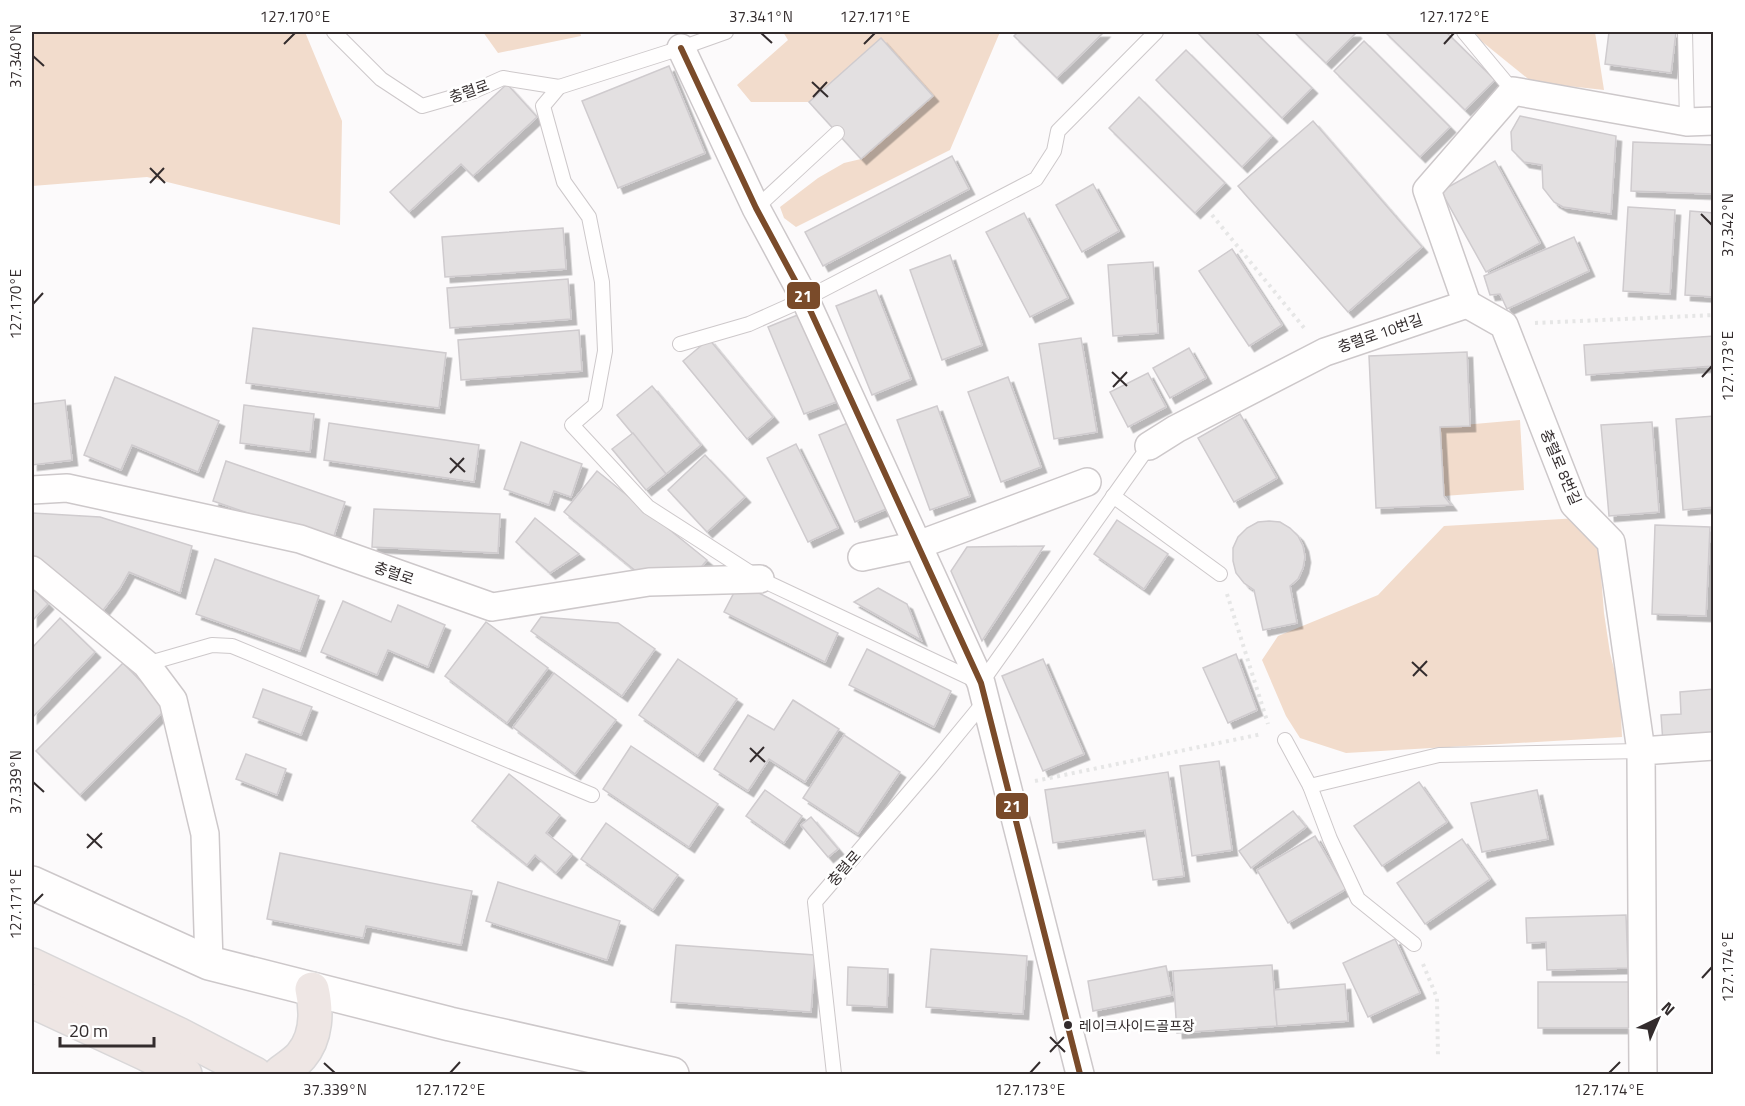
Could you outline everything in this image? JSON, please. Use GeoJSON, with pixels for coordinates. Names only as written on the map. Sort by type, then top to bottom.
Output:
{"type":"FeatureCollection","features":[{"type":"Feature","properties":{"kind":"highway"},"geometry":{"type":"LineString","coordinates":[[32,965],[178,1034],[255,1074]]}},
{"type":"Feature","properties":{"kind":"highway"},"geometry":{"type":"LineString","coordinates":[[279,1074],[302,1055],[314,1029],[316,1009],[312,989]]}},
{"type":"Feature","properties":{"kind":"highway"},"geometry":{"type":"LineString","coordinates":[[32,1001],[185,1074]]}},
{"type":"Feature","properties":{"kind":"main road"},"geometry":{"type":"LineString","coordinates":[[32,883],[209,963],[450,1024],[672,1074]]}},
{"type":"Feature","properties":{"kind":"street"},"geometry":{"type":"LineString","coordinates":[[681,48],[756,208],[805,299],[983,692],[1080,1074]]}},
{"type":"Feature","properties":{"kind":"street"},"geometry":{"type":"LineString","coordinates":[[1504,325],[1467,304],[1427,190],[1513,91],[1700,121]]}},
{"type":"Feature","properties":{"kind":"street","name":"충렬로 10번길"},"geometry":{"type":"LineString","coordinates":[[1149,446],[1176,429],[1326,352],[1467,304]]}},
{"type":"Feature","properties":{"kind":"street","name":"충렬로 8번길"},"geometry":{"type":"LineString","coordinates":[[1504,325],[1574,504],[1611,542],[1641,751],[1643,1074]]}},
{"type":"Feature","properties":{"kind":"street"},"geometry":{"type":"LineString","coordinates":[[862,557],[918,545],[1087,482]]}},
{"type":"Feature","properties":{"kind":"street","name":"충렬로"},"geometry":{"type":"LineString","coordinates":[[32,490],[68,488],[300,539],[492,607],[649,582],[760,579]]}},
{"type":"Feature","properties":{"kind":"street"},"geometry":{"type":"LineString","coordinates":[[32,570],[146,664],[173,700],[205,834],[209,963]]}},
{"type":"Feature","properties":{"kind":"street"},"geometry":{"type":"LineString","coordinates":[[1641,751],[1713,746]]}},
{"type":"Feature","properties":{"kind":"lane","name":"충렬로"},"geometry":{"type":"LineString","coordinates":[[334,32],[381,79],[422,106],[474,91],[503,78],[559,87],[726,32]]}},
{"type":"Feature","properties":{"kind":"lane"},"geometry":{"type":"LineString","coordinates":[[680,344],[749,324],[805,299],[1036,179],[1054,151],[1058,131],[1156,32]]}},
{"type":"Feature","properties":{"kind":"lane"},"geometry":{"type":"LineString","coordinates":[[1464,32],[1513,91]]}},
{"type":"Feature","properties":{"kind":"lane"},"geometry":{"type":"LineString","coordinates":[[1685,32],[1700,121]]}},
{"type":"Feature","properties":{"kind":"lane","name":"충렬로"},"geometry":{"type":"LineString","coordinates":[[559,87],[543,106],[564,182],[589,218],[603,294],[605,351],[595,405],[572,425],[648,507],[760,579],[983,692],[930,768],[815,902],[834,1074]]}},
{"type":"Feature","properties":{"kind":"lane"},"geometry":{"type":"LineString","coordinates":[[756,208],[837,133]]}},
{"type":"Feature","properties":{"kind":"lane","name":"충렬로 10번길"},"geometry":{"type":"LineString","coordinates":[[983,692],[1113,496],[1149,446]]}},
{"type":"Feature","properties":{"kind":"lane"},"geometry":{"type":"LineString","coordinates":[[1113,496],[1220,573]]}},
{"type":"Feature","properties":{"kind":"lane"},"geometry":{"type":"LineString","coordinates":[[146,664],[212,645],[232,646],[592,795]]}},
{"type":"Feature","properties":{"kind":"lane"},"geometry":{"type":"LineString","coordinates":[[1285,740],[1310,786],[1330,839],[1358,899],[1414,944]]}},
{"type":"Feature","properties":{"kind":"lane"},"geometry":{"type":"LineString","coordinates":[[1310,786],[1439,755],[1641,751]]}},
{"type":"Feature","properties":{"kind":"path"},"geometry":{"type":"LineString","coordinates":[[1212,215],[1305,330]]}},
{"type":"Feature","properties":{"kind":"path"},"geometry":{"type":"LineString","coordinates":[[1504,325],[1713,315]]}},
{"type":"Feature","properties":{"kind":"path"},"geometry":{"type":"LineString","coordinates":[[1007,787],[1270,732],[1220,573]]}},
{"type":"Feature","properties":{"kind":"path"},"geometry":{"type":"LineString","coordinates":[[1414,944],[1437,998],[1438,1057]]}},
{"type":"Feature","properties":{"kind":"shaded area"},"geometry":{"type":"Polygon","coordinates":[[[32,32],[305,32],[342,121],[340,225],[147,177],[32,186],[32,32]]]}},
{"type":"Feature","properties":{"kind":"shaded area"},"geometry":{"type":"Polygon","coordinates":[[[483,32],[580,32],[581,36],[498,53],[483,32]]]}},
{"type":"Feature","properties":{"kind":"shaded area"},"geometry":{"type":"Polygon","coordinates":[[[783,32],[1000,32],[950,150],[796,227],[784,218],[780,207],[818,178],[844,163],[861,159],[933,95],[881,38],[809,102],[751,102],[737,85],[788,40],[783,32]]]}},
{"type":"Feature","properties":{"kind":"shaded area"},"geometry":{"type":"Polygon","coordinates":[[[1475,32],[1595,32],[1604,90],[1532,82],[1480,40],[1475,32]]]}},
{"type":"Feature","properties":{"kind":"shaded area"},"geometry":{"type":"Polygon","coordinates":[[[1520,420],[1524,490],[1444,496],[1440,427],[1520,420]]]}},
{"type":"Feature","properties":{"kind":"shaded area"},"geometry":{"type":"Polygon","coordinates":[[[1579,518],[1599,550],[1604,613],[1610,653],[1620,692],[1622,737],[1346,753],[1300,738],[1286,716],[1262,660],[1278,636],[1378,595],[1444,526],[1579,518]]]}},
{"type":"Feature","properties":{"kind":"building"},"geometry":{"type":"Polygon","coordinates":[[[1018,32],[1104,32],[1057,78],[1014,36],[1018,32]]]}},
{"type":"Feature","properties":{"kind":"building"},"geometry":{"type":"Polygon","coordinates":[[[1197,32],[1255,32],[1312,88],[1282,118],[1197,32]]]}},
{"type":"Feature","properties":{"kind":"building"},"geometry":{"type":"Polygon","coordinates":[[[1294,32],[1355,32],[1356,33],[1326,63],[1294,32]]]}},
{"type":"Feature","properties":{"kind":"building"},"geometry":{"type":"Polygon","coordinates":[[[1385,32],[1446,32],[1495,80],[1465,110],[1385,32]]]}},
{"type":"Feature","properties":{"kind":"building"},"geometry":{"type":"Polygon","coordinates":[[[1609,32],[1676,32],[1671,73],[1605,64],[1609,32]]]}},
{"type":"Feature","properties":{"kind":"building"},"geometry":{"type":"Polygon","coordinates":[[[881,38],[933,96],[861,159],[809,102],[881,38]]]}},
{"type":"Feature","properties":{"kind":"building"},"geometry":{"type":"Polygon","coordinates":[[[1364,41],[1450,127],[1420,157],[1334,71],[1364,41]]]}},
{"type":"Feature","properties":{"kind":"building"},"geometry":{"type":"Polygon","coordinates":[[[1186,50],[1272,136],[1242,167],[1156,80],[1186,50]]]}},
{"type":"Feature","properties":{"kind":"building"},"geometry":{"type":"Polygon","coordinates":[[[669,66],[705,153],[618,188],[582,101],[669,66]]]}},
{"type":"Feature","properties":{"kind":"building"},"geometry":{"type":"Polygon","coordinates":[[[507,84],[537,117],[473,176],[461,164],[409,212],[390,192],[507,84]]]}},
{"type":"Feature","properties":{"kind":"building"},"geometry":{"type":"Polygon","coordinates":[[[1139,97],[1225,183],[1195,213],[1109,128],[1139,97]]]}},
{"type":"Feature","properties":{"kind":"building"},"geometry":{"type":"Polygon","coordinates":[[[1520,116],[1616,136],[1611,214],[1563,207],[1554,202],[1543,188],[1542,165],[1524,162],[1512,150],[1511,132],[1520,116]]]}},
{"type":"Feature","properties":{"kind":"building"},"geometry":{"type":"Polygon","coordinates":[[[1313,121],[1422,247],[1348,312],[1238,186],[1313,121]]]}},
{"type":"Feature","properties":{"kind":"building"},"geometry":{"type":"Polygon","coordinates":[[[1633,142],[1714,145],[1714,194],[1631,191],[1633,142]]]}},
{"type":"Feature","properties":{"kind":"building"},"geometry":{"type":"Polygon","coordinates":[[[952,156],[969,189],[823,266],[805,232],[952,156]]]}},
{"type":"Feature","properties":{"kind":"building"},"geometry":{"type":"Polygon","coordinates":[[[1495,161],[1540,243],[1486,272],[1441,191],[1495,161]]]}},
{"type":"Feature","properties":{"kind":"building"},"geometry":{"type":"Polygon","coordinates":[[[1093,184],[1119,231],[1082,252],[1056,205],[1093,184]]]}},
{"type":"Feature","properties":{"kind":"building"},"geometry":{"type":"Polygon","coordinates":[[[1628,207],[1675,210],[1670,294],[1623,291],[1628,207]]]}},
{"type":"Feature","properties":{"kind":"building"},"geometry":{"type":"Polygon","coordinates":[[[1690,211],[1714,213],[1714,297],[1685,295],[1690,211]]]}},
{"type":"Feature","properties":{"kind":"building"},"geometry":{"type":"Polygon","coordinates":[[[1024,213],[1068,298],[1030,317],[986,232],[1024,213]]]}},
{"type":"Feature","properties":{"kind":"building"},"geometry":{"type":"Polygon","coordinates":[[[563,228],[566,269],[445,277],[442,237],[563,228]]]}},
{"type":"Feature","properties":{"kind":"building"},"geometry":{"type":"Polygon","coordinates":[[[1574,237],[1589,271],[1507,309],[1500,294],[1490,295],[1484,276],[1574,237]]]}},
{"type":"Feature","properties":{"kind":"building"},"geometry":{"type":"Polygon","coordinates":[[[1232,249],[1282,325],[1249,346],[1199,271],[1232,249]]]}},
{"type":"Feature","properties":{"kind":"building"},"geometry":{"type":"Polygon","coordinates":[[[950,255],[982,345],[942,360],[910,270],[950,255]]]}},
{"type":"Feature","properties":{"kind":"building"},"geometry":{"type":"Polygon","coordinates":[[[1153,262],[1158,333],[1113,336],[1108,265],[1153,262]]]}},
{"type":"Feature","properties":{"kind":"building"},"geometry":{"type":"Polygon","coordinates":[[[568,279],[571,319],[450,328],[447,288],[568,279]]]}},
{"type":"Feature","properties":{"kind":"building"},"geometry":{"type":"Polygon","coordinates":[[[876,290],[911,379],[872,395],[836,306],[876,290]]]}},
{"type":"Feature","properties":{"kind":"building"},"geometry":{"type":"Polygon","coordinates":[[[800,314],[836,402],[804,414],[768,327],[800,314]]]}},
{"type":"Feature","properties":{"kind":"building"},"geometry":{"type":"Polygon","coordinates":[[[253,328],[446,353],[439,408],[246,383],[253,328]]]}},
{"type":"Feature","properties":{"kind":"building"},"geometry":{"type":"Polygon","coordinates":[[[579,330],[582,371],[461,380],[458,340],[579,330]]]}},
{"type":"Feature","properties":{"kind":"building"},"geometry":{"type":"Polygon","coordinates":[[[1714,336],[1714,366],[1586,375],[1584,345],[1714,336]]]}},
{"type":"Feature","properties":{"kind":"building"},"geometry":{"type":"Polygon","coordinates":[[[1081,338],[1097,432],[1054,439],[1039,344],[1081,338]]]}},
{"type":"Feature","properties":{"kind":"building"},"geometry":{"type":"Polygon","coordinates":[[[709,339],[773,417],[747,439],[683,361],[709,339]]]}},
{"type":"Feature","properties":{"kind":"building"},"geometry":{"type":"Polygon","coordinates":[[[1189,348],[1206,378],[1170,398],[1153,368],[1189,348]]]}},
{"type":"Feature","properties":{"kind":"building"},"geometry":{"type":"Polygon","coordinates":[[[1467,352],[1470,426],[1440,427],[1444,496],[1451,505],[1376,508],[1369,356],[1467,352]]]}},
{"type":"Feature","properties":{"kind":"building"},"geometry":{"type":"Polygon","coordinates":[[[1148,373],[1166,407],[1128,427],[1110,392],[1148,373]]]}},
{"type":"Feature","properties":{"kind":"building"},"geometry":{"type":"Polygon","coordinates":[[[115,377],[219,421],[198,472],[132,445],[121,470],[84,455],[115,377]]]}},
{"type":"Feature","properties":{"kind":"building"},"geometry":{"type":"Polygon","coordinates":[[[1008,377],[1041,467],[1001,482],[968,392],[1008,377]]]}},
{"type":"Feature","properties":{"kind":"building"},"geometry":{"type":"Polygon","coordinates":[[[652,386],[701,445],[666,474],[617,415],[652,386]]]}},
{"type":"Feature","properties":{"kind":"building"},"geometry":{"type":"Polygon","coordinates":[[[65,400],[72,460],[32,465],[32,404],[65,400]]]}},
{"type":"Feature","properties":{"kind":"building"},"geometry":{"type":"Polygon","coordinates":[[[244,405],[314,414],[310,452],[240,443],[244,405]]]}},
{"type":"Feature","properties":{"kind":"building"},"geometry":{"type":"Polygon","coordinates":[[[937,406],[970,496],[930,510],[897,420],[937,406]]]}},
{"type":"Feature","properties":{"kind":"building"},"geometry":{"type":"Polygon","coordinates":[[[1240,414],[1277,478],[1234,502],[1198,438],[1240,414]]]}},
{"type":"Feature","properties":{"kind":"building"},"geometry":{"type":"Polygon","coordinates":[[[1714,416],[1714,507],[1683,510],[1676,419],[1714,416]]]}},
{"type":"Feature","properties":{"kind":"building"},"geometry":{"type":"Polygon","coordinates":[[[850,422],[886,509],[855,522],[819,435],[850,422]]]}},
{"type":"Feature","properties":{"kind":"building"},"geometry":{"type":"Polygon","coordinates":[[[1652,422],[1659,512],[1609,516],[1601,425],[1652,422]]]}},
{"type":"Feature","properties":{"kind":"building"},"geometry":{"type":"Polygon","coordinates":[[[329,423],[479,445],[474,482],[324,460],[329,423]]]}},
{"type":"Feature","properties":{"kind":"building"},"geometry":{"type":"Polygon","coordinates":[[[633,433],[666,474],[646,490],[612,449],[633,433]]]}},
{"type":"Feature","properties":{"kind":"building"},"geometry":{"type":"Polygon","coordinates":[[[521,442],[582,464],[571,497],[554,491],[549,505],[504,489],[521,442]]]}},
{"type":"Feature","properties":{"kind":"building"},"geometry":{"type":"Polygon","coordinates":[[[796,444],[838,528],[808,542],[767,458],[796,444]]]}},
{"type":"Feature","properties":{"kind":"building"},"geometry":{"type":"Polygon","coordinates":[[[705,455],[745,497],[707,532],[668,490],[705,455]]]}},
{"type":"Feature","properties":{"kind":"building"},"geometry":{"type":"Polygon","coordinates":[[[226,461],[345,502],[332,542],[213,501],[226,461]]]}},
{"type":"Feature","properties":{"kind":"building"},"geometry":{"type":"Polygon","coordinates":[[[597,471],[707,560],[698,571],[637,572],[564,512],[597,471]]]}},
{"type":"Feature","properties":{"kind":"building"},"geometry":{"type":"Polygon","coordinates":[[[374,509],[500,514],[498,553],[372,547],[374,509]]]}},
{"type":"Feature","properties":{"kind":"building"},"geometry":{"type":"Polygon","coordinates":[[[32,513],[100,517],[192,546],[180,593],[129,572],[101,613],[32,560],[32,513]]]}},
{"type":"Feature","properties":{"kind":"building"},"geometry":{"type":"Polygon","coordinates":[[[535,518],[579,554],[550,573],[516,542],[535,518]]]}},
{"type":"Feature","properties":{"kind":"building"},"geometry":{"type":"Polygon","coordinates":[[[1117,520],[1168,554],[1144,589],[1094,554],[1117,520]]]}},
{"type":"Feature","properties":{"kind":"building"},"geometry":{"type":"Polygon","coordinates":[[[1258,522],[1280,522],[1298,536],[1305,557],[1298,579],[1290,586],[1297,623],[1263,630],[1254,590],[1236,573],[1233,548],[1238,537],[1247,528],[1258,522]]]}},
{"type":"Feature","properties":{"kind":"building"},"geometry":{"type":"Polygon","coordinates":[[[1655,525],[1710,527],[1706,616],[1652,614],[1655,525]]]}},
{"type":"Feature","properties":{"kind":"building"},"geometry":{"type":"Polygon","coordinates":[[[1044,546],[982,641],[951,571],[967,547],[1044,546]]]}},
{"type":"Feature","properties":{"kind":"building"},"geometry":{"type":"Polygon","coordinates":[[[215,559],[319,596],[300,651],[196,614],[215,559]]]}},
{"type":"Feature","properties":{"kind":"building"},"geometry":{"type":"Polygon","coordinates":[[[739,583],[838,633],[825,662],[724,612],[739,583]]]}},
{"type":"Feature","properties":{"kind":"building"},"geometry":{"type":"Polygon","coordinates":[[[32,588],[48,604],[32,621],[32,588]]]}},
{"type":"Feature","properties":{"kind":"building"},"geometry":{"type":"Polygon","coordinates":[[[878,588],[907,604],[921,640],[854,602],[878,588]]]}},
{"type":"Feature","properties":{"kind":"building"},"geometry":{"type":"Polygon","coordinates":[[[343,601],[391,622],[398,605],[445,625],[428,667],[388,650],[377,675],[321,652],[343,601]]]}},
{"type":"Feature","properties":{"kind":"building"},"geometry":{"type":"Polygon","coordinates":[[[541,617],[618,623],[655,649],[622,696],[531,631],[541,617]]]}},
{"type":"Feature","properties":{"kind":"building"},"geometry":{"type":"Polygon","coordinates":[[[60,618],[95,652],[32,718],[32,648],[60,618]]]}},
{"type":"Feature","properties":{"kind":"building"},"geometry":{"type":"Polygon","coordinates":[[[486,622],[548,668],[507,723],[445,676],[486,622]]]}},
{"type":"Feature","properties":{"kind":"building"},"geometry":{"type":"Polygon","coordinates":[[[867,649],[951,691],[934,727],[849,685],[867,649]]]}},
{"type":"Feature","properties":{"kind":"building"},"geometry":{"type":"Polygon","coordinates":[[[1236,654],[1257,710],[1228,723],[1203,668],[1236,654]]]}},
{"type":"Feature","properties":{"kind":"building"},"geometry":{"type":"Polygon","coordinates":[[[678,659],[737,699],[698,756],[639,715],[678,659]]]}},
{"type":"Feature","properties":{"kind":"building"},"geometry":{"type":"Polygon","coordinates":[[[1043,659],[1084,754],[1043,771],[1002,676],[1043,659]]]}},
{"type":"Feature","properties":{"kind":"building"},"geometry":{"type":"Polygon","coordinates":[[[123,663],[167,708],[80,795],[36,751],[123,663]]]}},
{"type":"Feature","properties":{"kind":"building"},"geometry":{"type":"Polygon","coordinates":[[[554,673],[616,720],[575,774],[513,727],[554,673]]]}},
{"type":"Feature","properties":{"kind":"building"},"geometry":{"type":"Polygon","coordinates":[[[263,689],[312,707],[301,735],[253,717],[263,689]]]}},
{"type":"Feature","properties":{"kind":"building"},"geometry":{"type":"Polygon","coordinates":[[[1714,689],[1714,740],[1663,743],[1661,715],[1681,714],[1680,692],[1714,689]]]}},
{"type":"Feature","properties":{"kind":"building"},"geometry":{"type":"Polygon","coordinates":[[[793,700],[839,729],[805,782],[769,759],[748,791],[714,769],[748,715],[774,730],[793,700]]]}},
{"type":"Feature","properties":{"kind":"building"},"geometry":{"type":"Polygon","coordinates":[[[844,735],[900,772],[858,834],[803,798],[844,735]]]}},
{"type":"Feature","properties":{"kind":"building"},"geometry":{"type":"Polygon","coordinates":[[[631,746],[718,804],[689,847],[603,789],[631,746]]]}},
{"type":"Feature","properties":{"kind":"building"},"geometry":{"type":"Polygon","coordinates":[[[246,754],[286,769],[277,795],[236,779],[246,754]]]}},
{"type":"Feature","properties":{"kind":"building"},"geometry":{"type":"Polygon","coordinates":[[[1219,761],[1232,850],[1192,856],[1180,766],[1219,761]]]}},
{"type":"Feature","properties":{"kind":"building"},"geometry":{"type":"Polygon","coordinates":[[[1168,772],[1184,876],[1153,880],[1145,830],[1053,843],[1045,790],[1168,772]]]}},
{"type":"Feature","properties":{"kind":"building"},"geometry":{"type":"Polygon","coordinates":[[[509,774],[560,815],[546,833],[572,854],[556,873],[535,855],[527,865],[472,821],[509,774]]]}},
{"type":"Feature","properties":{"kind":"building"},"geometry":{"type":"Polygon","coordinates":[[[1419,782],[1447,822],[1382,866],[1354,826],[1419,782]]]}},
{"type":"Feature","properties":{"kind":"building"},"geometry":{"type":"Polygon","coordinates":[[[765,790],[802,816],[784,843],[746,816],[765,790]]]}},
{"type":"Feature","properties":{"kind":"building"},"geometry":{"type":"Polygon","coordinates":[[[1537,790],[1548,839],[1482,852],[1471,803],[1537,790]]]}},
{"type":"Feature","properties":{"kind":"building"},"geometry":{"type":"Polygon","coordinates":[[[1293,811],[1306,827],[1251,868],[1239,851],[1293,811]]]}},
{"type":"Feature","properties":{"kind":"building"},"geometry":{"type":"Polygon","coordinates":[[[811,817],[838,849],[828,857],[801,825],[811,817]]]}},
{"type":"Feature","properties":{"kind":"building"},"geometry":{"type":"Polygon","coordinates":[[[606,823],[678,875],[653,910],[581,859],[606,823]]]}},
{"type":"Feature","properties":{"kind":"building"},"geometry":{"type":"Polygon","coordinates":[[[1315,836],[1346,889],[1288,923],[1257,870],[1315,836]]]}},
{"type":"Feature","properties":{"kind":"building"},"geometry":{"type":"Polygon","coordinates":[[[1462,839],[1490,879],[1425,924],[1397,883],[1462,839]]]}},
{"type":"Feature","properties":{"kind":"building"},"geometry":{"type":"Polygon","coordinates":[[[280,853],[472,891],[461,945],[366,926],[363,938],[267,919],[280,853]]]}},
{"type":"Feature","properties":{"kind":"building"},"geometry":{"type":"Polygon","coordinates":[[[498,882],[620,921],[607,960],[486,921],[498,882]]]}},
{"type":"Feature","properties":{"kind":"building"},"geometry":{"type":"Polygon","coordinates":[[[1626,915],[1628,968],[1547,970],[1546,942],[1527,943],[1526,918],[1626,915]]]}},
{"type":"Feature","properties":{"kind":"building"},"geometry":{"type":"Polygon","coordinates":[[[1395,939],[1420,993],[1368,1017],[1343,963],[1395,939]]]}},
{"type":"Feature","properties":{"kind":"building"},"geometry":{"type":"Polygon","coordinates":[[[676,945],[815,955],[811,1012],[671,1002],[676,945]]]}},
{"type":"Feature","properties":{"kind":"building"},"geometry":{"type":"Polygon","coordinates":[[[931,949],[1027,956],[1023,1014],[926,1007],[931,949]]]}},
{"type":"Feature","properties":{"kind":"building"},"geometry":{"type":"Polygon","coordinates":[[[1272,965],[1277,1026],[1177,1033],[1173,971],[1272,965]]]}},
{"type":"Feature","properties":{"kind":"building"},"geometry":{"type":"Polygon","coordinates":[[[1166,966],[1172,995],[1093,1011],[1088,981],[1166,966]]]}},
{"type":"Feature","properties":{"kind":"building"},"geometry":{"type":"Polygon","coordinates":[[[848,967],[888,969],[887,1007],[847,1005],[848,967]]]}},
{"type":"Feature","properties":{"kind":"building"},"geometry":{"type":"Polygon","coordinates":[[[1538,982],[1637,982],[1636,1028],[1538,1028],[1538,982]]]}},
{"type":"Feature","properties":{"kind":"building"},"geometry":{"type":"Polygon","coordinates":[[[1345,984],[1348,1021],[1277,1026],[1274,990],[1345,984]]]}},
{"type":"Feature","properties":{"kind":"transit line","name":"21"},"geometry":{"type":"LineString","coordinates":[[681,48],[756,208],[805,299],[981,683],[1080,1074]]}},
{"type":"Feature","properties":{"kind":"place","name":"레이크사이드골프장"},"geometry":{"type":"Point","coordinates":[1068,1025]}}]}
